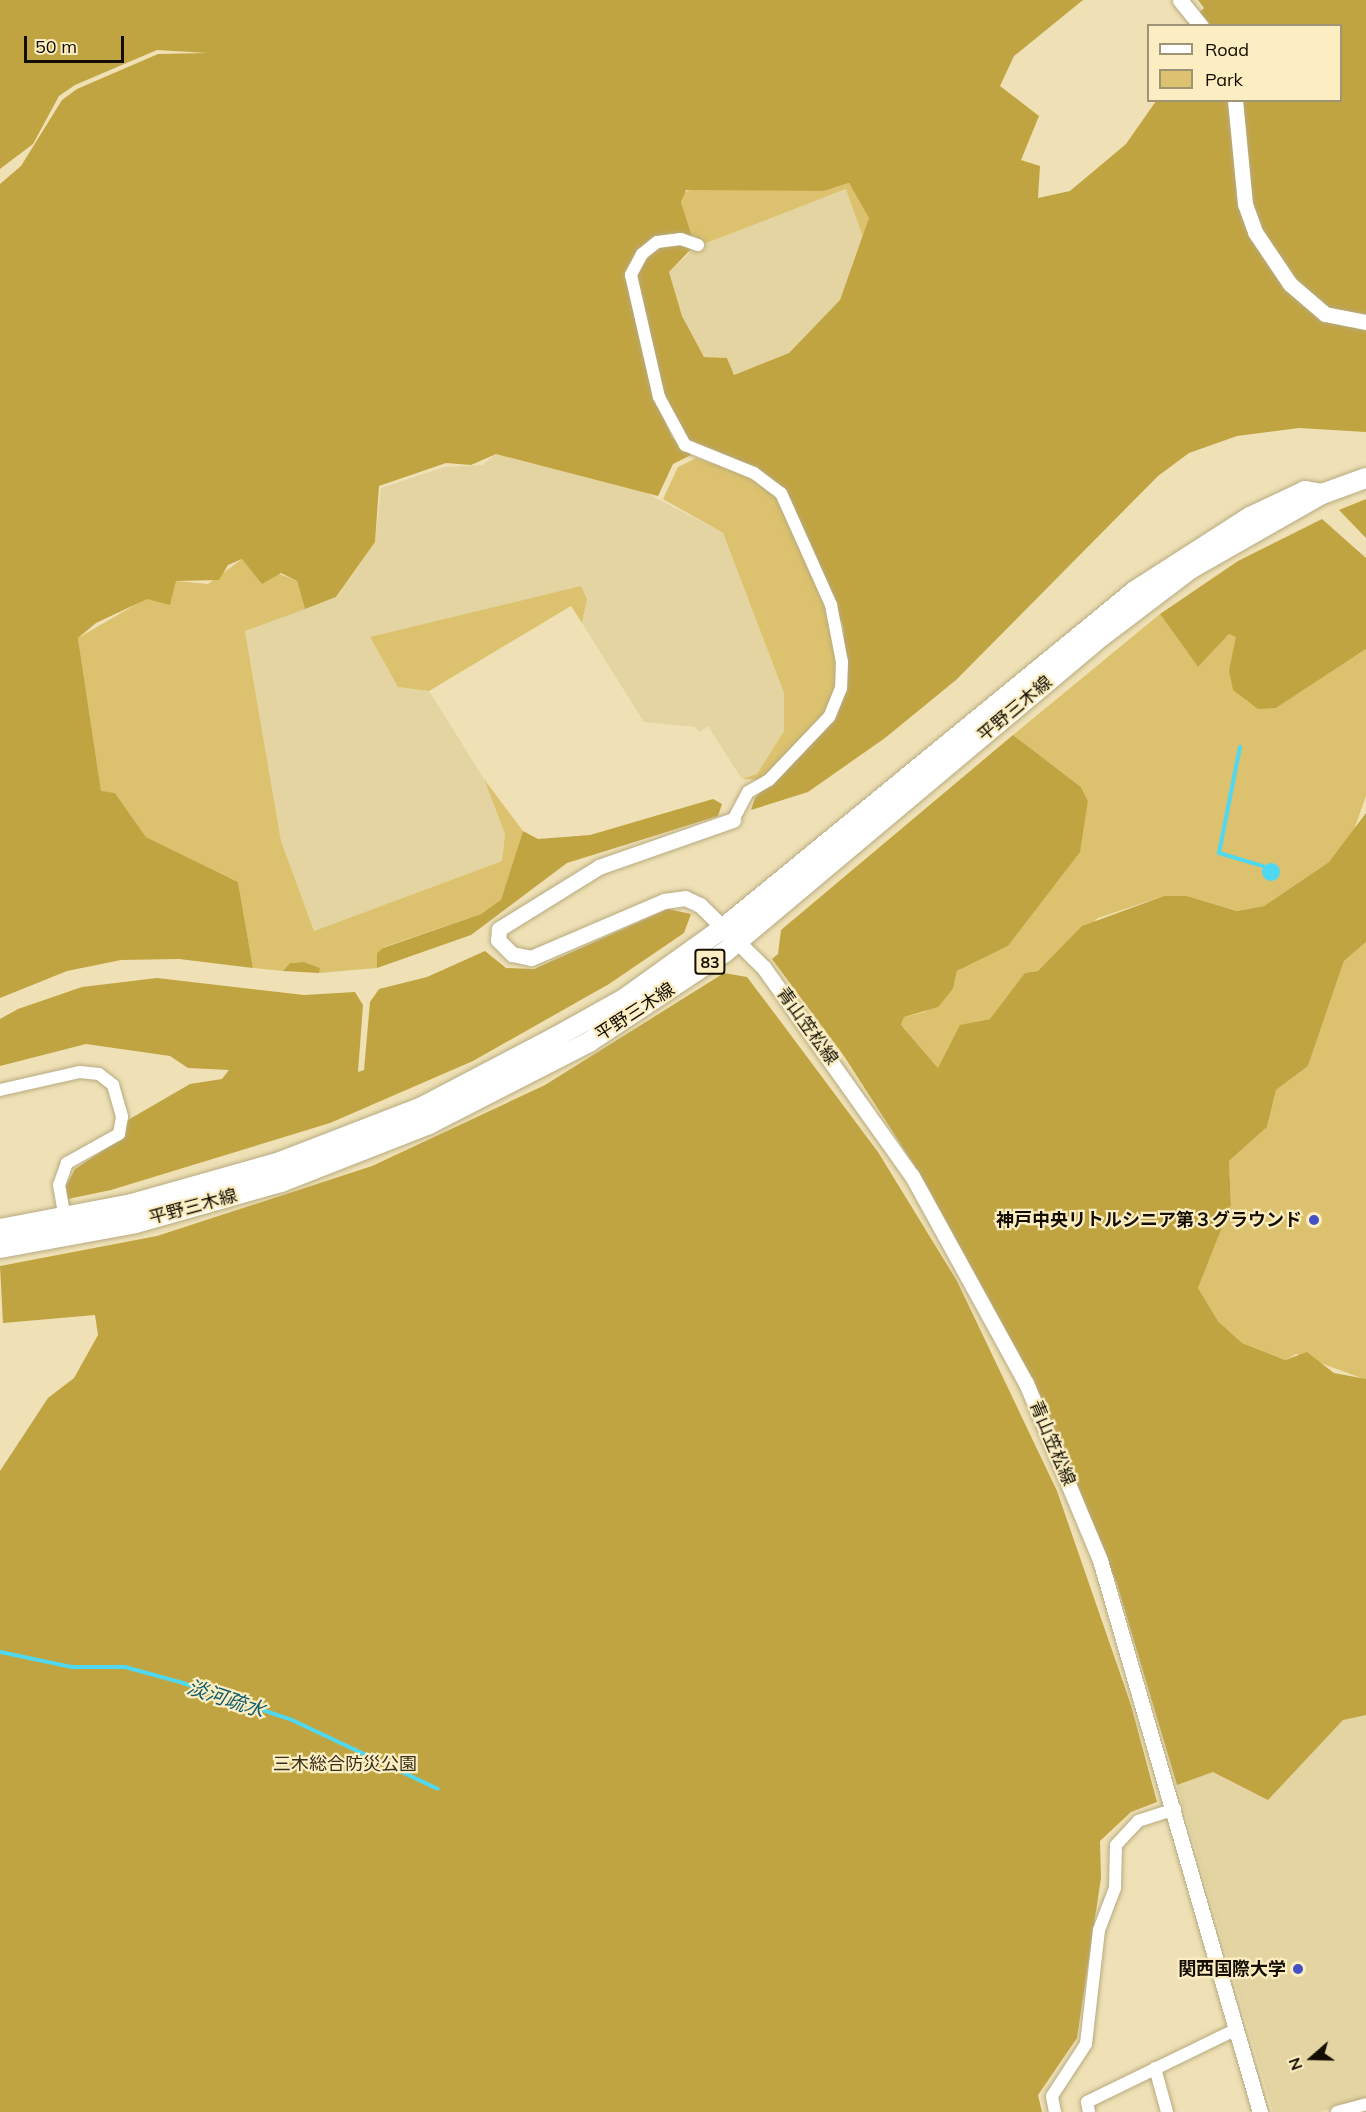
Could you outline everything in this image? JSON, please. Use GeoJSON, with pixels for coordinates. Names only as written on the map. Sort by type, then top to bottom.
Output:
{"type":"FeatureCollection","features":[{"type":"Feature","properties":{"kind":"main road","name":"平野三木線"},"geometry":{"type":"LineString","coordinates":[[0,1248],[205,1204],[409,1133],[589,1042],[740,940],[1129,615],[1207,559],[1322,494],[1366,478]]}},
{"type":"Feature","properties":{"kind":"main road","name":"平野三木線"},"geometry":{"type":"LineString","coordinates":[[0,1229],[65,1219],[231,1178],[420,1108],[624,999],[726,926],[1135,591],[1268,508],[1305,490],[1322,494]]}},
{"type":"Feature","properties":{"kind":"street"},"geometry":{"type":"LineString","coordinates":[[1180,0],[1200,24]]}},
{"type":"Feature","properties":{"kind":"street"},"geometry":{"type":"LineString","coordinates":[[1235,102],[1245,204],[1255,232],[1290,284],[1325,315],[1366,322]]}},
{"type":"Feature","properties":{"kind":"street"},"geometry":{"type":"LineString","coordinates":[[698,245],[681,238],[657,242],[642,254],[631,274],[664,411],[685,445],[754,473],[781,493],[831,605],[843,662],[841,688],[829,717],[775,774],[748,792],[733,820]]}},
{"type":"Feature","properties":{"kind":"street","name":"青山笠松線"},"geometry":{"type":"LineString","coordinates":[[733,820],[599,867],[496,934],[506,950],[531,958],[677,898],[700,905],[740,940],[835,1064],[912,1176],[1026,1383],[1120,1618],[1260,2112]]}},
{"type":"Feature","properties":{"kind":"street"},"geometry":{"type":"LineString","coordinates":[[0,1090],[80,1072],[99,1074],[113,1085],[122,1117],[119,1134],[67,1163],[59,1185],[65,1219]]}},
{"type":"Feature","properties":{"kind":"street"},"geometry":{"type":"LineString","coordinates":[[1055,2112],[1052,2096],[1086,2044],[1099,1930],[1115,1888],[1116,1845],[1138,1821],[1175,1809]]}},
{"type":"Feature","properties":{"kind":"street"},"geometry":{"type":"LineString","coordinates":[[1089,2112],[1086,2102],[1237,2028]]}},
{"type":"Feature","properties":{"kind":"street"},"geometry":{"type":"LineString","coordinates":[[1155,2068],[1167,2112]]}},
{"type":"Feature","properties":{"kind":"street"},"geometry":{"type":"LineString","coordinates":[[1343,2111],[1366,2104]]}},
{"type":"Feature","properties":{"kind":"shaded area"},"geometry":{"type":"Polygon","coordinates":[[[847,189],[864,240],[840,300],[789,353],[734,375],[727,358],[704,357],[682,316],[669,272],[698,245],[847,189]]]}},
{"type":"Feature","properties":{"kind":"shaded area"},"geometry":{"type":"Polygon","coordinates":[[[496,454],[641,490],[723,533],[784,693],[784,731],[757,774],[742,779],[708,726],[700,732],[695,727],[644,722],[582,623],[587,599],[370,637],[398,687],[429,691],[484,779],[505,834],[502,861],[314,931],[281,841],[245,630],[337,597],[375,542],[381,488],[445,467],[482,465],[496,454]]]}},
{"type":"Feature","properties":{"kind":"shaded area","name":"関西国際大学"},"geometry":{"type":"Polygon","coordinates":[[[1366,1589],[1366,2099],[1320,2112],[1273,2112],[1177,1785],[1212,1772],[1366,1589]]]}},
{"type":"Feature","properties":{"kind":"green space"},"geometry":{"type":"Polygon","coordinates":[[[0,0],[1083,0],[1014,56],[1000,86],[1039,116],[1021,160],[1040,166],[1038,198],[1070,191],[1126,144],[1155,102],[1342,102],[1342,24],[1187,24],[1204,8],[1198,0],[1366,0],[1366,432],[1299,428],[1237,436],[1189,453],[1158,476],[956,680],[885,738],[808,792],[751,810],[755,798],[837,713],[847,679],[843,626],[789,498],[690,443],[668,410],[634,288],[639,263],[657,247],[676,243],[691,249],[669,272],[682,316],[704,357],[727,358],[734,375],[789,353],[840,300],[869,218],[849,183],[824,191],[686,190],[681,202],[692,236],[666,235],[636,252],[626,277],[654,396],[672,437],[691,455],[673,464],[658,496],[496,454],[471,465],[446,463],[379,486],[375,542],[336,597],[305,609],[297,581],[281,573],[262,584],[242,559],[228,565],[219,580],[176,581],[170,605],[147,599],[96,623],[78,638],[101,791],[115,793],[146,837],[238,882],[253,968],[179,959],[121,960],[67,971],[0,998],[0,184],[21,166],[62,100],[77,89],[158,54],[207,53],[157,50],[75,85],[59,96],[33,144],[0,169],[0,0]]]}},
{"type":"Feature","properties":{"kind":"green space"},"geometry":{"type":"Polygon","coordinates":[[[850,183],[869,217],[864,240],[846,189],[701,245],[692,236],[681,202],[683,193],[692,189],[824,191],[850,183]]]}},
{"type":"Feature","properties":{"kind":"green space"},"geometry":{"type":"Polygon","coordinates":[[[696,458],[746,475],[778,498],[833,625],[836,690],[828,710],[761,780],[742,779],[757,774],[784,731],[784,693],[723,533],[663,499],[678,467],[696,458]]]}},
{"type":"Feature","properties":{"kind":"green space"},"geometry":{"type":"Polygon","coordinates":[[[1366,499],[1366,538],[1339,510],[1366,499]]]}},
{"type":"Feature","properties":{"kind":"green space"},"geometry":{"type":"Polygon","coordinates":[[[1322,519],[1366,558],[1366,649],[1276,708],[1258,709],[1233,690],[1229,670],[1236,637],[1229,634],[1198,667],[1160,614],[1238,561],[1322,519]]]}},
{"type":"Feature","properties":{"kind":"green space"},"geometry":{"type":"Polygon","coordinates":[[[242,559],[297,581],[305,609],[245,631],[281,841],[314,931],[502,861],[505,834],[484,779],[523,831],[501,901],[481,914],[384,947],[377,953],[377,968],[319,973],[319,968],[304,962],[290,963],[283,971],[253,968],[238,882],[146,837],[115,793],[101,792],[78,638],[176,581],[208,584],[242,559]]]}},
{"type":"Feature","properties":{"kind":"green space"},"geometry":{"type":"Polygon","coordinates":[[[581,586],[587,599],[582,623],[571,606],[429,691],[398,687],[370,637],[581,586]]]}},
{"type":"Feature","properties":{"kind":"green space"},"geometry":{"type":"Polygon","coordinates":[[[1160,614],[1198,667],[1229,634],[1237,637],[1229,670],[1276,708],[1366,649],[1366,796],[1351,838],[1329,862],[1264,906],[1238,911],[1187,896],[1164,896],[1098,918],[1038,971],[1025,973],[1009,1000],[990,1019],[975,1022],[938,1068],[901,1025],[904,1017],[924,1012],[953,990],[957,971],[1008,946],[1079,852],[1088,801],[1081,787],[1013,735],[1160,614]]]}},
{"type":"Feature","properties":{"kind":"green space"},"geometry":{"type":"Polygon","coordinates":[[[1013,735],[1081,787],[1088,801],[1080,852],[1008,946],[957,971],[953,989],[938,1007],[904,1017],[901,1025],[938,1068],[960,1025],[990,1019],[1025,973],[1038,971],[1082,926],[1164,896],[1187,896],[1237,911],[1264,906],[1329,862],[1366,813],[1366,942],[1344,961],[1308,1066],[1276,1090],[1267,1127],[1229,1161],[1231,1205],[1198,1288],[1218,1321],[1242,1343],[1285,1360],[1307,1352],[1334,1373],[1366,1379],[1366,1715],[1343,1720],[1268,1800],[1213,1772],[1177,1785],[1117,1584],[1036,1385],[923,1179],[844,1056],[772,959],[778,954],[781,930],[1013,735]]]}},
{"type":"Feature","properties":{"kind":"green space"},"geometry":{"type":"Polygon","coordinates":[[[713,799],[722,804],[718,816],[567,863],[471,935],[377,968],[377,953],[383,948],[481,914],[501,900],[523,831],[538,839],[590,835],[713,799]]]}},
{"type":"Feature","properties":{"kind":"green space"},"geometry":{"type":"Polygon","coordinates":[[[668,909],[691,914],[684,933],[609,984],[473,1061],[330,1123],[111,1190],[68,1199],[66,1186],[75,1169],[122,1138],[128,1120],[190,1084],[222,1079],[229,1070],[188,1068],[170,1056],[86,1044],[0,1066],[0,1019],[18,1009],[82,987],[157,978],[304,995],[355,992],[363,1005],[358,1072],[364,1070],[370,1002],[379,989],[427,977],[485,951],[506,968],[534,969],[668,909]]]}},
{"type":"Feature","properties":{"kind":"green space"},"geometry":{"type":"Polygon","coordinates":[[[1366,942],[1366,1379],[1364,1379],[1296,1354],[1285,1360],[1242,1343],[1218,1321],[1198,1288],[1231,1205],[1229,1161],[1267,1127],[1276,1090],[1308,1066],[1344,961],[1366,942]]]}},
{"type":"Feature","properties":{"kind":"green space"},"geometry":{"type":"Polygon","coordinates":[[[304,962],[320,968],[319,973],[283,971],[290,963],[304,962]]]}},
{"type":"Feature","properties":{"kind":"green space","name":"三木総合防災公園"},"geometry":{"type":"Polygon","coordinates":[[[724,973],[747,977],[878,1152],[957,1281],[1057,1491],[1131,1705],[1157,1802],[1131,1812],[1100,1841],[1101,1878],[1077,2038],[1038,2095],[1042,2112],[0,2112],[0,1471],[48,1398],[74,1378],[98,1335],[95,1315],[3,1323],[0,1266],[157,1236],[372,1166],[545,1085],[724,973]]]}},
{"type":"Feature","properties":{"kind":"water"},"geometry":{"type":"Polygon","coordinates":[[[1271,863],[1277,866],[1280,872],[1277,878],[1271,881],[1265,878],[1262,872],[1265,866],[1271,863]]]}},
{"type":"Feature","properties":{"kind":"waterway"},"geometry":{"type":"LineString","coordinates":[[1240,747],[1219,853],[1263,866]]}},
{"type":"Feature","properties":{"kind":"waterway","name":"淡河疏水"},"geometry":{"type":"LineString","coordinates":[[0,1652],[72,1667],[125,1667],[183,1683],[292,1720],[438,1789]]}},
{"type":"Feature","properties":{"kind":"place","name":"神戸中央リトルシニア第３グラウンド"},"geometry":{"type":"Point","coordinates":[1314,1220]}},
{"type":"Feature","properties":{"kind":"place","name":"関西国際大学"},"geometry":{"type":"Point","coordinates":[1298,1969]}}]}
